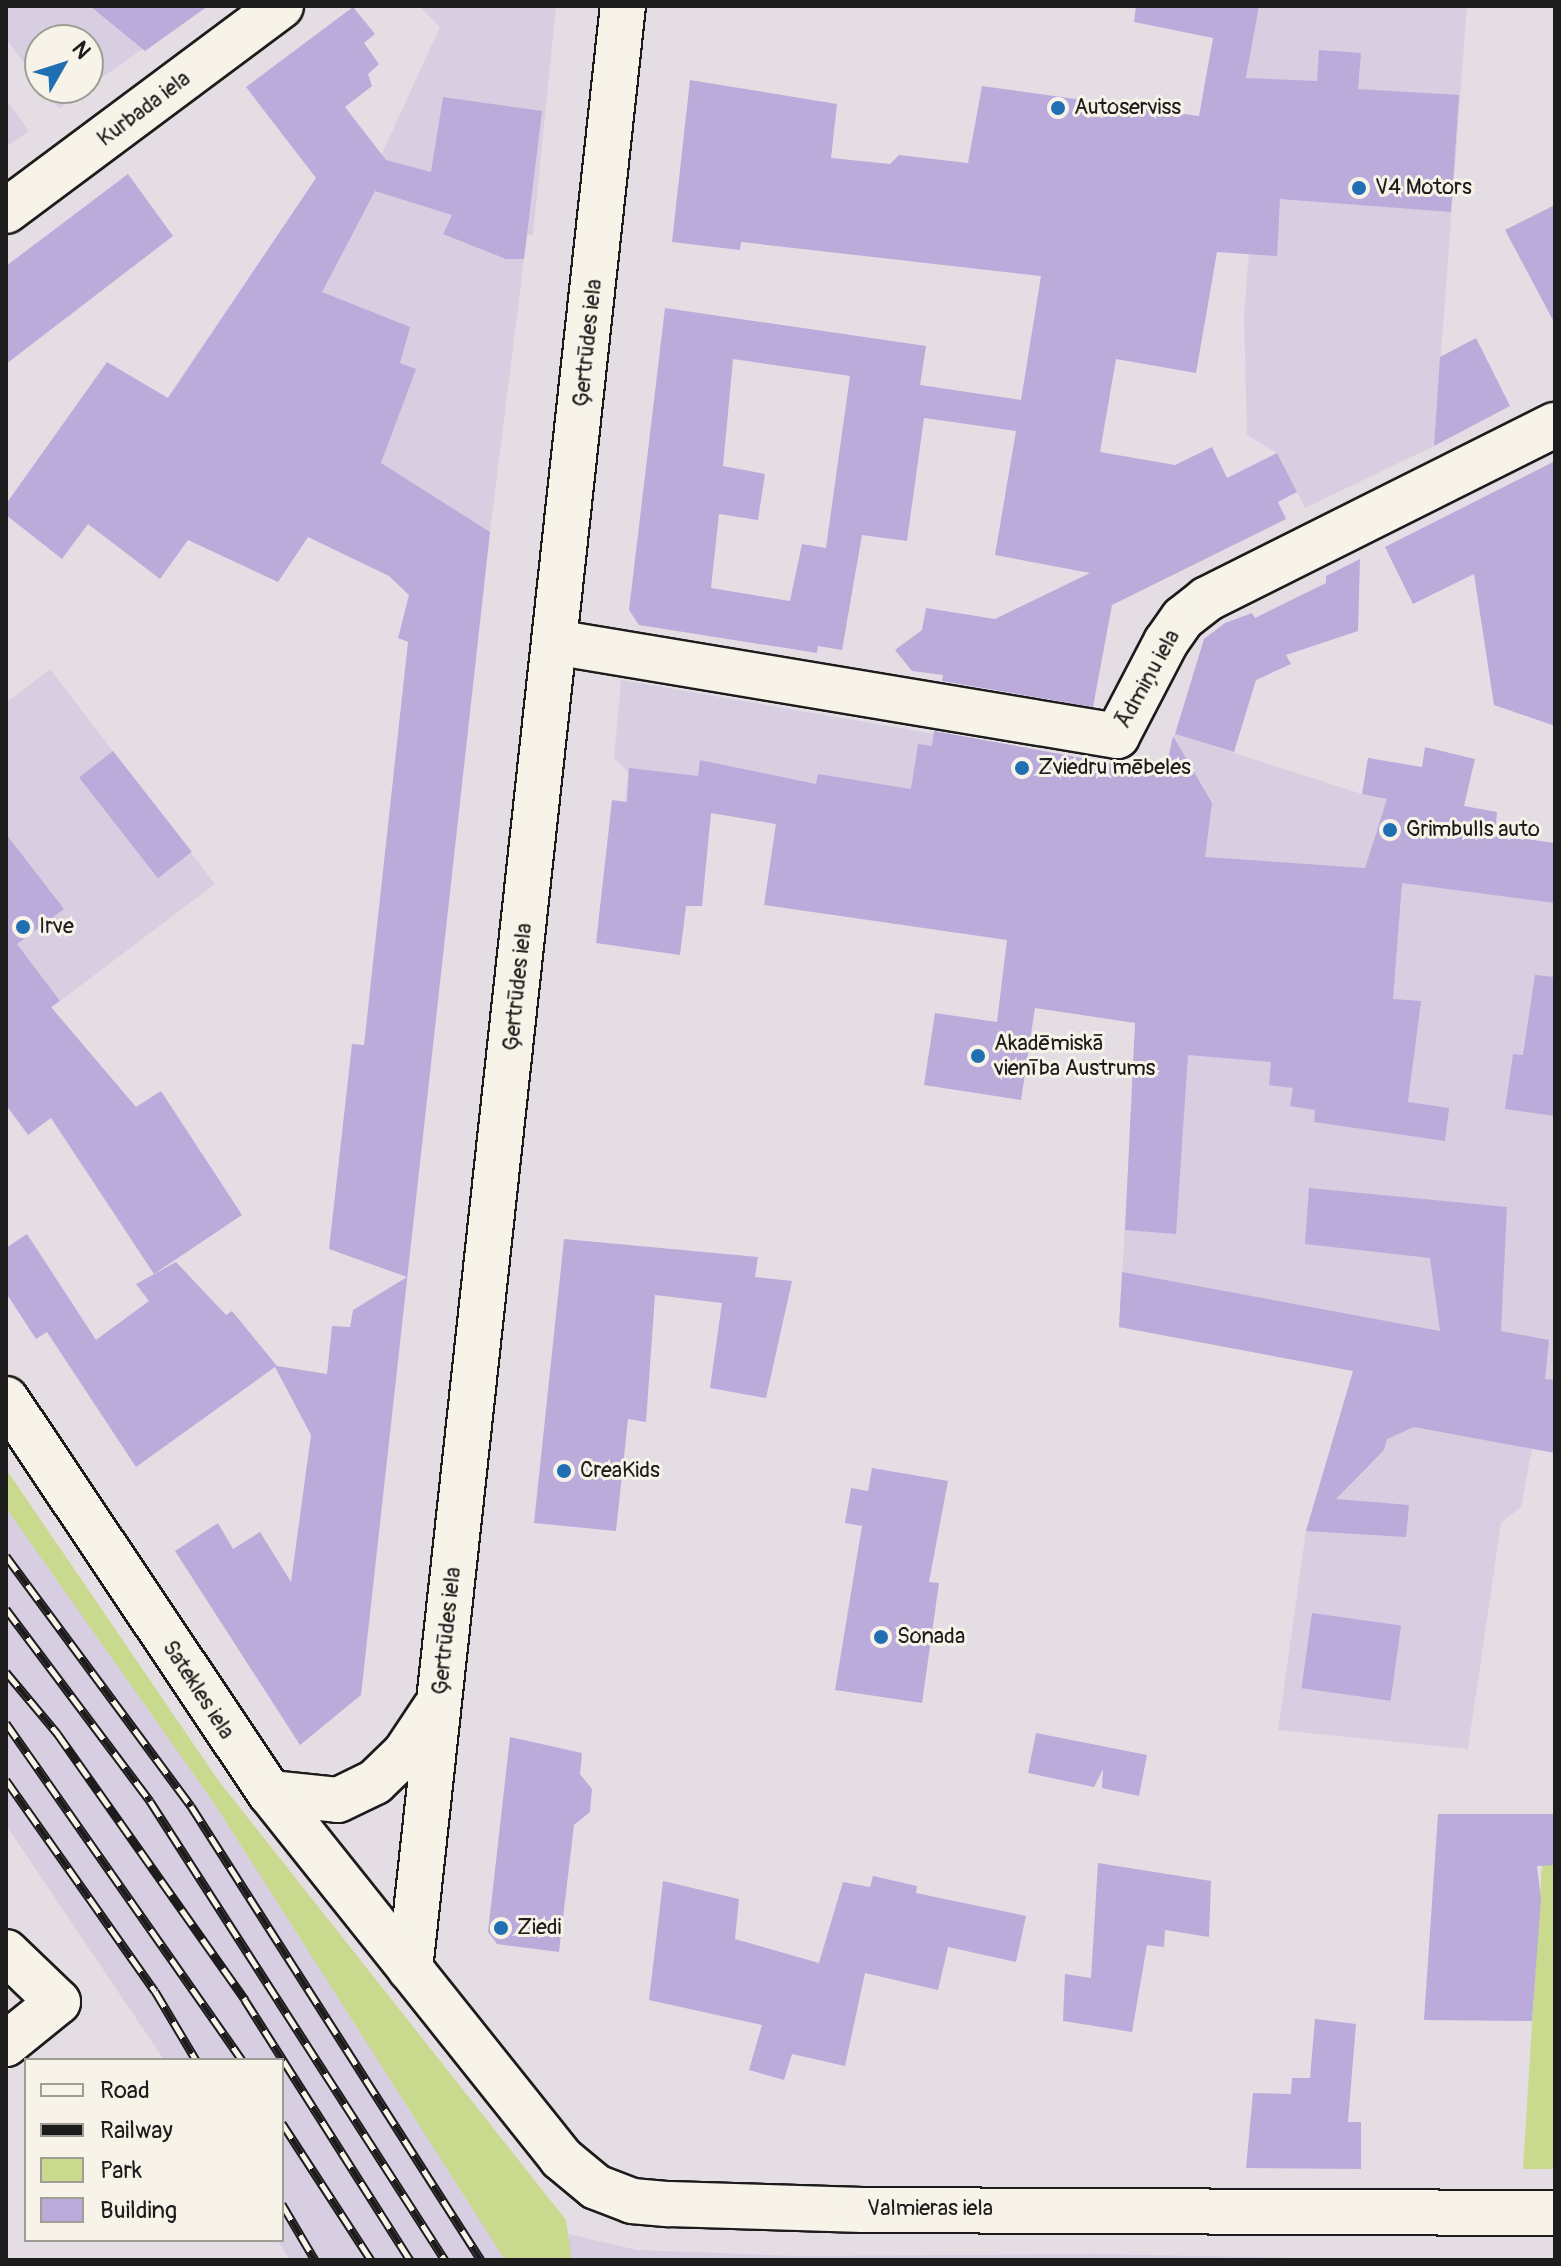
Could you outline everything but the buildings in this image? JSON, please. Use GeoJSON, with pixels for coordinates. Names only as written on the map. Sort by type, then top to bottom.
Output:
{"type":"FeatureCollection","features":[{"type":"Feature","properties":{"kind":"street","name":"Kurbada iela"},"geometry":{"type":"LineString","coordinates":[[6,211],[281,6]]}},
{"type":"Feature","properties":{"kind":"street","name":"Ģertrūdes iela"},"geometry":{"type":"LineString","coordinates":[[410,1969],[623,6]]}},
{"type":"Feature","properties":{"kind":"street","name":"Ādmiņu iela"},"geometry":{"type":"LineString","coordinates":[[554,642],[1117,736],[1166,642],[1183,618],[1207,599],[1555,425]]}},
{"type":"Feature","properties":{"kind":"street","name":"Satekles iela"},"geometry":{"type":"LineString","coordinates":[[6,1399],[270,1793],[410,1969]]}},
{"type":"Feature","properties":{"kind":"street"},"geometry":{"type":"LineString","coordinates":[[270,1793],[338,1800],[375,1782],[405,1753],[439,1703]]}},
{"type":"Feature","properties":{"kind":"street"},"geometry":{"type":"LineString","coordinates":[[6,1952],[58,2002],[6,2044]]}},
{"type":"Feature","properties":{"kind":"street","name":"Valmieras iela"},"geometry":{"type":"LineString","coordinates":[[410,1969],[561,2158],[596,2187],[632,2201],[863,2210],[1555,2213]]}},
{"type":"Feature","properties":{"kind":"shaded area"},"geometry":{"type":"Polygon","coordinates":[[[6,6],[205,6],[104,76],[104,24],[24,24],[24,63],[6,39],[6,6]]]}},
{"type":"Feature","properties":{"kind":"shaded area"},"geometry":{"type":"Polygon","coordinates":[[[419,6],[556,6],[533,235],[527,235],[482,595],[166,400],[299,204],[380,158],[440,27],[419,6]]]}},
{"type":"Feature","properties":{"kind":"shaded area"},"geometry":{"type":"Polygon","coordinates":[[[1259,6],[1467,6],[1434,446],[1305,508],[1277,453],[1247,435],[1244,317],[1255,171],[1230,169],[1259,6]]]}},
{"type":"Feature","properties":{"kind":"shaded area"},"geometry":{"type":"Polygon","coordinates":[[[6,99],[29,131],[6,147],[6,99]]]}},
{"type":"Feature","properties":{"kind":"shaded area"},"geometry":{"type":"Polygon","coordinates":[[[50,669],[215,884],[6,1042],[6,703],[50,669]]]}},
{"type":"Feature","properties":{"kind":"shaded area"},"geometry":{"type":"Polygon","coordinates":[[[621,680],[1164,773],[1175,734],[1362,794],[1416,803],[1555,876],[1555,1401],[1541,1400],[1521,1507],[1501,1523],[1468,1749],[1278,1730],[1306,1531],[1353,1371],[1119,1327],[1145,876],[776,824],[697,806],[625,802],[628,772],[614,758],[621,680]]]}},
{"type":"Feature","properties":{"kind":"shaded area"},"geometry":{"type":"Polygon","coordinates":[[[6,1503],[230,1811],[560,2232],[637,2250],[798,2256],[1097,2254],[1387,2260],[290,2260],[278,2242],[284,2242],[284,2058],[163,2058],[6,1825],[6,1503]]]}},
{"type":"Feature","properties":{"kind":"green space"},"geometry":{"type":"Polygon","coordinates":[[[6,1469],[218,1780],[566,2220],[572,2260],[505,2260],[214,1803],[6,1508],[6,1469]]]}},
{"type":"Feature","properties":{"kind":"green space"},"geometry":{"type":"Polygon","coordinates":[[[1542,1865],[1555,1865],[1555,2169],[1523,2169],[1542,1865]]]}},
{"type":"Feature","properties":{"kind":"railway"},"geometry":{"type":"LineString","coordinates":[[6,1556],[191,1806],[481,2260]]}},
{"type":"Feature","properties":{"kind":"railway"},"geometry":{"type":"LineString","coordinates":[[6,1609],[150,1801],[445,2260]]}},
{"type":"Feature","properties":{"kind":"railway"},"geometry":{"type":"LineString","coordinates":[[6,1672],[57,1733],[245,2000],[282,2058]]}},
{"type":"Feature","properties":{"kind":"railway"},"geometry":{"type":"LineString","coordinates":[[6,1723],[241,2058]]}},
{"type":"Feature","properties":{"kind":"railway"},"geometry":{"type":"LineString","coordinates":[[6,1780],[155,1991],[195,2058]]}},
{"type":"Feature","properties":{"kind":"railway"},"geometry":{"type":"LineString","coordinates":[[284,2061],[410,2260]]}},
{"type":"Feature","properties":{"kind":"railway"},"geometry":{"type":"LineString","coordinates":[[284,2126],[371,2260]]}},
{"type":"Feature","properties":{"kind":"railway"},"geometry":{"type":"LineString","coordinates":[[284,2207],[315,2260]]}},
{"type":"Feature","properties":{"kind":"place","name":"Autoserviss"},"geometry":{"type":"Point","coordinates":[1058,108]}},
{"type":"Feature","properties":{"kind":"place","name":"V4 Motors"},"geometry":{"type":"Point","coordinates":[1359,188]}},
{"type":"Feature","properties":{"kind":"place","name":"Zviedru mēbeles"},"geometry":{"type":"Point","coordinates":[1022,768]}},
{"type":"Feature","properties":{"kind":"place","name":"Grimbulls auto"},"geometry":{"type":"Point","coordinates":[1390,830]}},
{"type":"Feature","properties":{"kind":"place","name":"Irve"},"geometry":{"type":"Point","coordinates":[23,927]}},
{"type":"Feature","properties":{"kind":"place","name":"Akadēmiskā vienība Austrums"},"geometry":{"type":"Point","coordinates":[978,1056]}},
{"type":"Feature","properties":{"kind":"place","name":"CreaKids"},"geometry":{"type":"Point","coordinates":[564,1471]}},
{"type":"Feature","properties":{"kind":"place","name":"Sonada"},"geometry":{"type":"Point","coordinates":[881,1637]}},
{"type":"Feature","properties":{"kind":"place","name":"Ziedi"},"geometry":{"type":"Point","coordinates":[501,1928]}}]}
